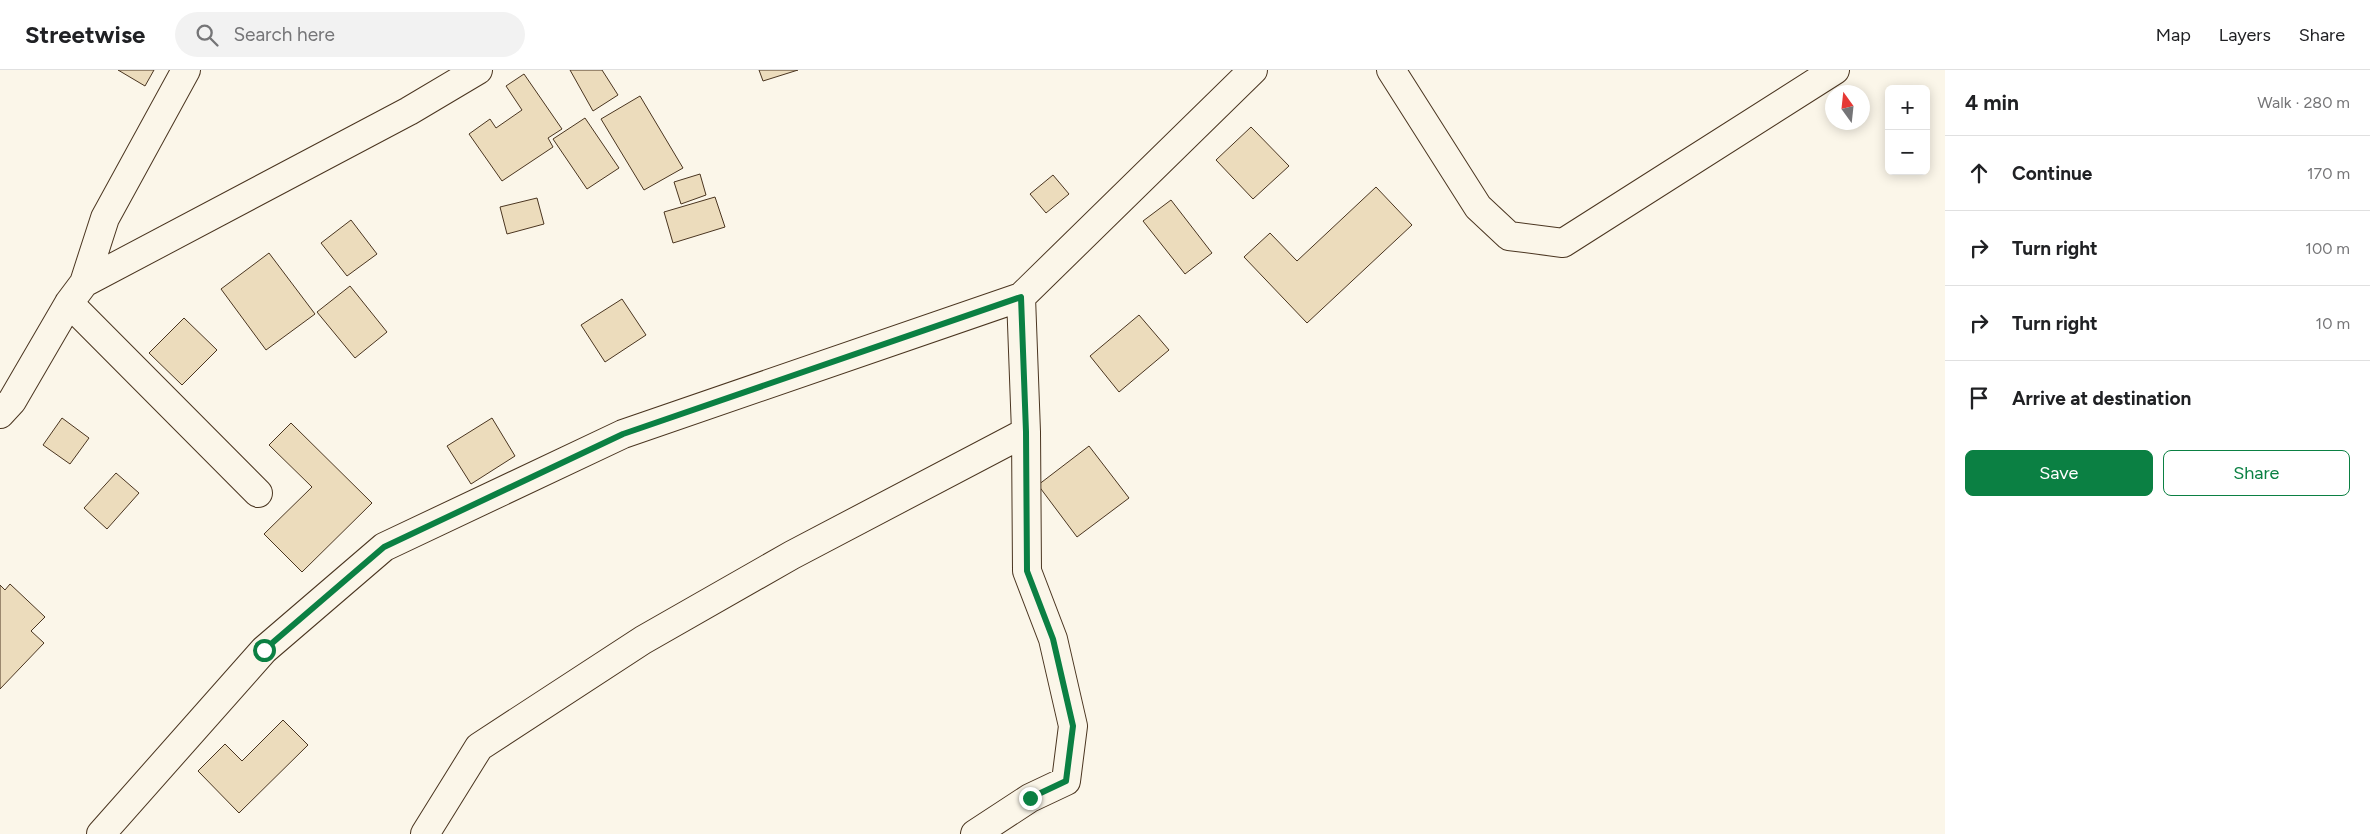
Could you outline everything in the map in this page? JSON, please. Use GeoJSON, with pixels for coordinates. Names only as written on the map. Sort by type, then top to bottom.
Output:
{"type":"FeatureCollection","features":[{"type":"Feature","properties":{"kind":"street"},"geometry":{"type":"LineString","coordinates":[[0,414],[12,401],[76,293],[106,218],[186,70]]}},
{"type":"Feature","properties":{"kind":"street"},"geometry":{"type":"LineString","coordinates":[[76,293],[409,111],[478,70]]}},
{"type":"Feature","properties":{"kind":"street"},"geometry":{"type":"LineString","coordinates":[[101,834],[264,650],[384,547],[623,434],[1021,297],[1253,70]]}},
{"type":"Feature","properties":{"kind":"street"},"geometry":{"type":"LineString","coordinates":[[1391,70],[1478,207],[1509,236],[1563,243],[1835,70]]}},
{"type":"Feature","properties":{"kind":"street"},"geometry":{"type":"LineString","coordinates":[[76,293],[258,493]]}},
{"type":"Feature","properties":{"kind":"street"},"geometry":{"type":"LineString","coordinates":[[976,834],[1030,798],[1066,781],[1073,726],[1053,639],[1027,571],[1026,432],[1021,297]]}},
{"type":"Feature","properties":{"kind":"street"},"geometry":{"type":"LineString","coordinates":[[425,834],[480,747],[643,640],[792,555],[1026,432]]}},
{"type":"Feature","properties":{"kind":"building"},"geometry":{"type":"Polygon","coordinates":[[[118,70],[154,70],[145,86],[118,70]]]}},
{"type":"Feature","properties":{"kind":"building"},"geometry":{"type":"Polygon","coordinates":[[[570,70],[602,70],[618,95],[593,111],[570,70]]]}},
{"type":"Feature","properties":{"kind":"building"},"geometry":{"type":"Polygon","coordinates":[[[759,70],[798,70],[763,81],[759,70]]]}},
{"type":"Feature","properties":{"kind":"building"},"geometry":{"type":"Polygon","coordinates":[[[524,74],[562,129],[548,138],[553,147],[502,181],[469,134],[490,119],[496,128],[522,110],[506,86],[524,74]]]}},
{"type":"Feature","properties":{"kind":"building"},"geometry":{"type":"Polygon","coordinates":[[[640,96],[683,168],[644,190],[601,119],[640,96]]]}},
{"type":"Feature","properties":{"kind":"building"},"geometry":{"type":"Polygon","coordinates":[[[585,118],[619,168],[587,189],[553,139],[585,118]]]}},
{"type":"Feature","properties":{"kind":"building"},"geometry":{"type":"Polygon","coordinates":[[[1251,127],[1289,166],[1253,199],[1216,160],[1251,127]]]}},
{"type":"Feature","properties":{"kind":"building"},"geometry":{"type":"Polygon","coordinates":[[[700,174],[706,195],[681,204],[674,182],[700,174]]]}},
{"type":"Feature","properties":{"kind":"building"},"geometry":{"type":"Polygon","coordinates":[[[1053,175],[1069,194],[1046,213],[1030,194],[1053,175]]]}},
{"type":"Feature","properties":{"kind":"building"},"geometry":{"type":"Polygon","coordinates":[[[1376,187],[1412,225],[1307,323],[1244,257],[1270,233],[1297,261],[1376,187]]]}},
{"type":"Feature","properties":{"kind":"building"},"geometry":{"type":"Polygon","coordinates":[[[715,197],[725,227],[673,243],[664,212],[715,197]]]}},
{"type":"Feature","properties":{"kind":"building"},"geometry":{"type":"Polygon","coordinates":[[[537,198],[544,224],[507,234],[500,207],[537,198]]]}},
{"type":"Feature","properties":{"kind":"building"},"geometry":{"type":"Polygon","coordinates":[[[1171,200],[1212,253],[1185,274],[1143,221],[1171,200]]]}},
{"type":"Feature","properties":{"kind":"building"},"geometry":{"type":"Polygon","coordinates":[[[351,220],[377,254],[347,276],[321,243],[351,220]]]}},
{"type":"Feature","properties":{"kind":"building"},"geometry":{"type":"Polygon","coordinates":[[[269,253],[315,314],[266,350],[221,289],[269,253]]]}},
{"type":"Feature","properties":{"kind":"building"},"geometry":{"type":"Polygon","coordinates":[[[350,286],[387,332],[355,358],[317,312],[350,286]]]}},
{"type":"Feature","properties":{"kind":"building"},"geometry":{"type":"Polygon","coordinates":[[[622,299],[646,335],[605,362],[581,325],[622,299]]]}},
{"type":"Feature","properties":{"kind":"building"},"geometry":{"type":"Polygon","coordinates":[[[1139,315],[1169,350],[1119,392],[1090,356],[1139,315]]]}},
{"type":"Feature","properties":{"kind":"building"},"geometry":{"type":"Polygon","coordinates":[[[184,318],[217,350],[182,385],[149,353],[184,318]]]}},
{"type":"Feature","properties":{"kind":"building"},"geometry":{"type":"Polygon","coordinates":[[[62,418],[89,438],[70,464],[43,445],[62,418]]]}},
{"type":"Feature","properties":{"kind":"building"},"geometry":{"type":"Polygon","coordinates":[[[492,418],[515,456],[471,484],[447,446],[492,418]]]}},
{"type":"Feature","properties":{"kind":"building"},"geometry":{"type":"Polygon","coordinates":[[[291,423],[372,503],[302,572],[264,534],[312,487],[269,445],[291,423]]]}},
{"type":"Feature","properties":{"kind":"building"},"geometry":{"type":"Polygon","coordinates":[[[1089,446],[1129,498],[1077,537],[1038,485],[1089,446]]]}},
{"type":"Feature","properties":{"kind":"building"},"geometry":{"type":"Polygon","coordinates":[[[116,473],[139,493],[107,529],[84,508],[116,473]]]}},
{"type":"Feature","properties":{"kind":"building"},"geometry":{"type":"Polygon","coordinates":[[[10,584],[45,617],[31,631],[44,643],[0,689],[0,585],[5,590],[10,584]]]}},
{"type":"Feature","properties":{"kind":"building"},"geometry":{"type":"Polygon","coordinates":[[[283,720],[308,745],[239,813],[198,771],[225,744],[242,761],[283,720]]]}},
{"type":"Feature","properties":{"kind":"route"},"geometry":{"type":"LineString","coordinates":[[264,650],[384,547],[623,434],[1021,297],[1026,432],[1027,571],[1053,639],[1073,726],[1066,781],[1030,798]]}}]}
